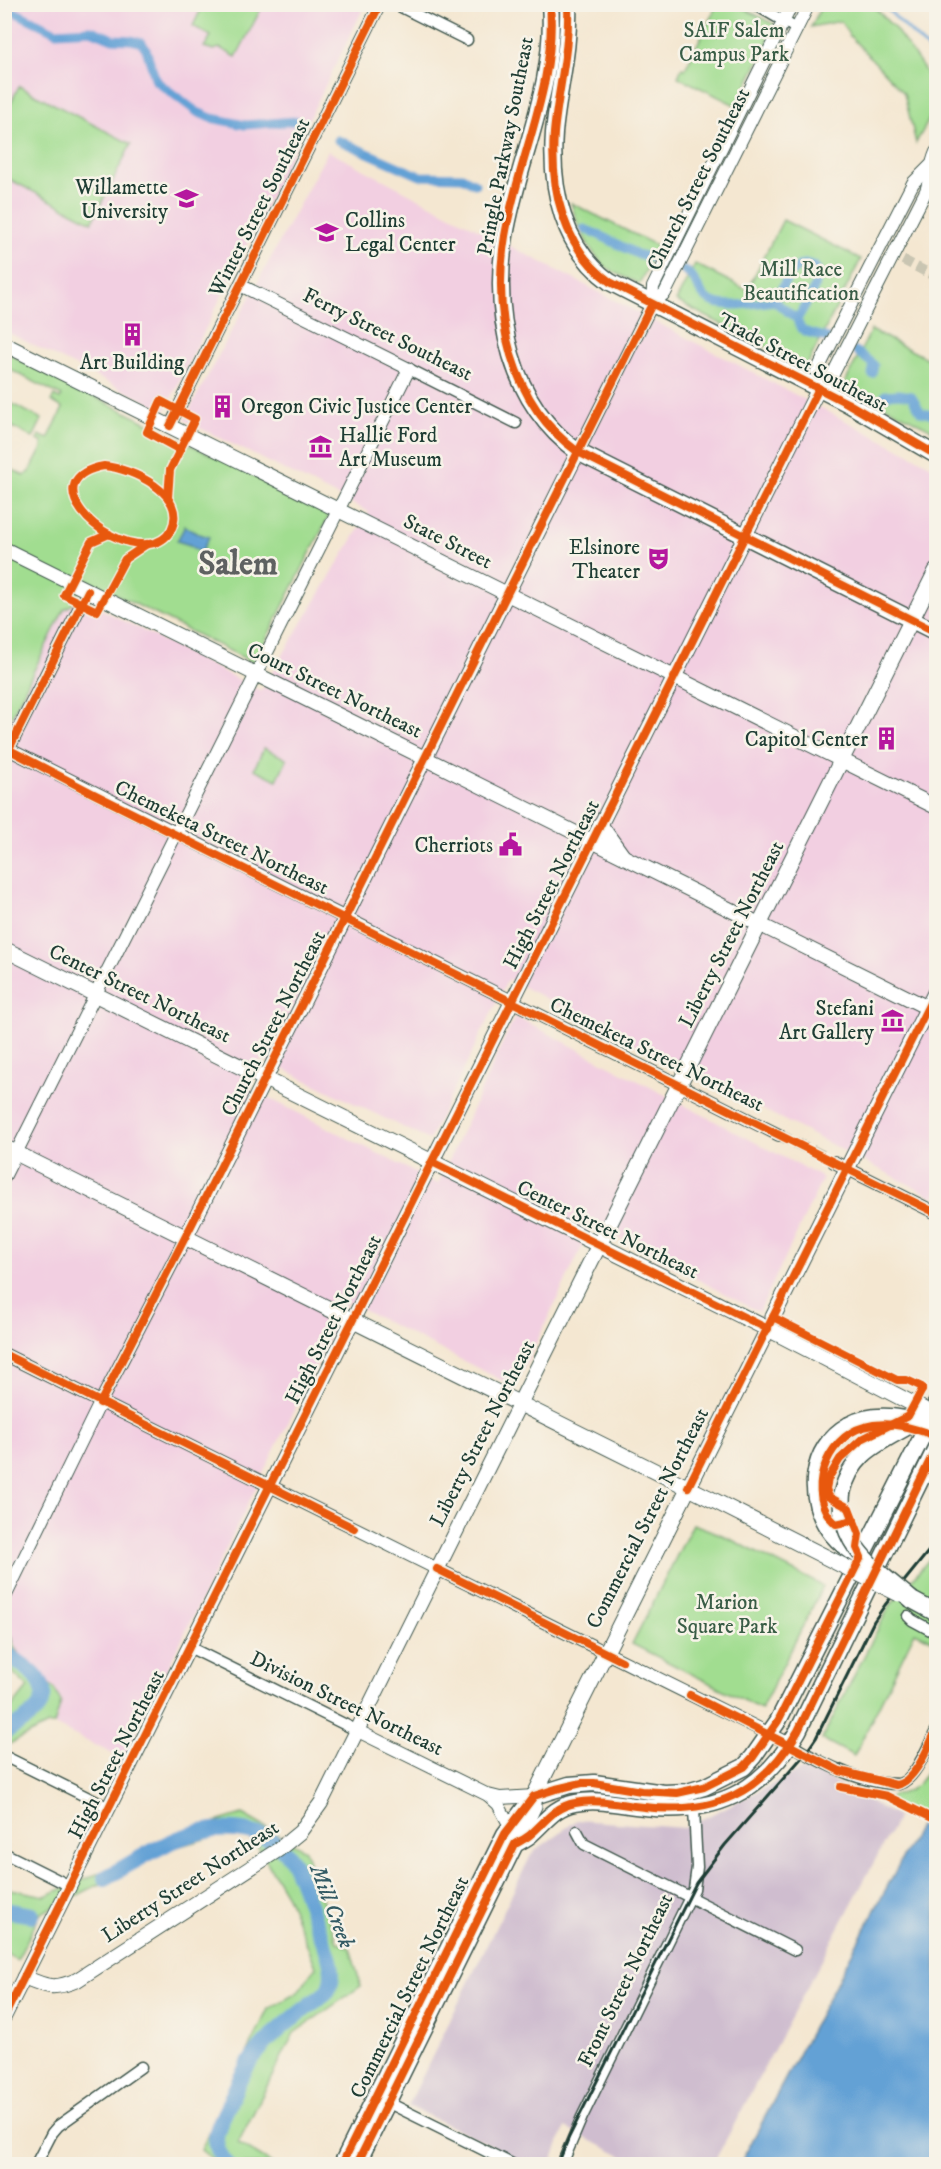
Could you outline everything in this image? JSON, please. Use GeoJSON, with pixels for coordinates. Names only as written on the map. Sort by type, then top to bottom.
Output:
{"type":"FeatureCollection","features":[{"type":"Feature","properties":{"kind":"highway","name":"Pringle Parkway Southeast"},"geometry":{"type":"LineString","coordinates":[[550,4],[551,34],[546,71],[506,235],[502,283],[503,317],[508,349],[519,379],[543,419],[578,452]]}},
{"type":"Feature","properties":{"kind":"highway","name":"Pringle Parkway Southeast"},"geometry":{"type":"LineString","coordinates":[[568,4],[569,31],[556,116],[554,149],[554,176],[561,210],[571,236],[587,263],[610,282],[652,304]]}},
{"type":"Feature","properties":{"kind":"highway","name":"Trade Street Southeast"},"geometry":{"type":"LineString","coordinates":[[652,304],[819,388],[936,454]]}},
{"type":"Feature","properties":{"kind":"highway"},"geometry":{"type":"LineString","coordinates":[[578,452],[936,632]]}},
{"type":"Feature","properties":{"kind":"highway"},"geometry":{"type":"LineString","coordinates":[[936,1409],[865,1451],[850,1470],[842,1493],[841,1511],[845,1528],[853,1545],[910,1608],[936,1613]]}},
{"type":"Feature","properties":{"kind":"highway"},"geometry":{"type":"LineString","coordinates":[[510,1826],[534,1796],[582,1783],[664,1793],[687,1792],[711,1784],[744,1767],[778,1721],[936,1409]]}},
{"type":"Feature","properties":{"kind":"highway"},"geometry":{"type":"LineString","coordinates":[[861,1557],[843,1545],[827,1528],[820,1514],[815,1492],[816,1469],[821,1454],[830,1440],[849,1425],[878,1416],[896,1417],[936,1426]]}},
{"type":"Feature","properties":{"kind":"highway"},"geometry":{"type":"LineString","coordinates":[[515,1844],[531,1835],[552,1813],[575,1803],[603,1802],[662,1809],[694,1809],[728,1798],[769,1771],[790,1744],[936,1448]]}},
{"type":"Feature","properties":{"kind":"highway"},"geometry":{"type":"LineString","coordinates":[[694,1809],[711,1784]]}},
{"type":"Feature","properties":{"kind":"highway","name":"Commercial Street Northeast"},"geometry":{"type":"LineString","coordinates":[[342,2164],[446,1950],[510,1826]]}},
{"type":"Feature","properties":{"kind":"highway","name":"Commercial Street Northeast"},"geometry":{"type":"LineString","coordinates":[[357,2164],[515,1844]]}},
{"type":"Feature","properties":{"kind":"main road","name":"State Street"},"geometry":{"type":"LineString","coordinates":[[4,344],[936,807]]}},
{"type":"Feature","properties":{"kind":"main road","name":"High Street Northeast"},"geometry":{"type":"LineString","coordinates":[[4,2017],[819,388]]}},
{"type":"Feature","properties":{"kind":"main road","name":"Church Street Southeast"},"geometry":{"type":"LineString","coordinates":[[507,594],[578,452]]}},
{"type":"Feature","properties":{"kind":"main road","name":"Court Street Northeast"},"geometry":{"type":"LineString","coordinates":[[4,549],[932,1011]]}},
{"type":"Feature","properties":{"kind":"main road","name":"Liberty Street Northeast"},"geometry":{"type":"LineString","coordinates":[[24,1977],[54,1988],[77,1980],[265,1859],[292,1840],[309,1822],[321,1803],[936,571]]}},
{"type":"Feature","properties":{"kind":"main road","name":"Church Street Northeast"},"geometry":{"type":"LineString","coordinates":[[186,1237],[507,594]]}},
{"type":"Feature","properties":{"kind":"main road"},"geometry":{"type":"LineString","coordinates":[[600,824],[624,857]]}},
{"type":"Feature","properties":{"kind":"main road","name":"Center Street Northeast"},"geometry":{"type":"LineString","coordinates":[[4,949],[599,1245],[771,1323],[869,1381],[936,1409]]}},
{"type":"Feature","properties":{"kind":"main road","name":"Commercial Street Northeast"},"geometry":{"type":"LineString","coordinates":[[515,1844],[534,1806],[534,1796],[793,1277],[835,1163],[932,1011],[936,991]]}},
{"type":"Feature","properties":{"kind":"main road"},"geometry":{"type":"LineString","coordinates":[[11,1150],[688,1487],[910,1608]]}},
{"type":"Feature","properties":{"kind":"street","name":"Winter Street Southeast"},"geometry":{"type":"LineString","coordinates":[[170,426],[380,4]]}},
{"type":"Feature","properties":{"kind":"street"},"geometry":{"type":"LineString","coordinates":[[395,4],[467,40]]}},
{"type":"Feature","properties":{"kind":"street"},"geometry":{"type":"LineString","coordinates":[[754,4],[797,29]]}},
{"type":"Feature","properties":{"kind":"street","name":"Church Street Southeast"},"geometry":{"type":"LineString","coordinates":[[652,304],[653,287],[792,4]]}},
{"type":"Feature","properties":{"kind":"street","name":"Church Street Southeast"},"geometry":{"type":"LineString","coordinates":[[578,452],[652,304],[665,292],[809,4]]}},
{"type":"Feature","properties":{"kind":"street"},"geometry":{"type":"LineString","coordinates":[[819,388],[831,378],[898,257],[926,191],[930,166],[936,152]]}},
{"type":"Feature","properties":{"kind":"street"},"geometry":{"type":"LineString","coordinates":[[819,388],[817,371],[913,183],[930,166]]}},
{"type":"Feature","properties":{"kind":"street","name":"Ferry Street Southeast"},"geometry":{"type":"LineString","coordinates":[[240,285],[516,423]]}},
{"type":"Feature","properties":{"kind":"street"},"geometry":{"type":"LineString","coordinates":[[4,1177],[11,1150],[96,994],[409,369]]}},
{"type":"Feature","properties":{"kind":"street"},"geometry":{"type":"LineString","coordinates":[[6,751],[88,591]]}},
{"type":"Feature","properties":{"kind":"street","name":"Chemeketa Street Northeast"},"geometry":{"type":"LineString","coordinates":[[6,751],[779,1135]]}},
{"type":"Feature","properties":{"kind":"street"},"geometry":{"type":"LineString","coordinates":[[835,1163],[936,1213]]}},
{"type":"Feature","properties":{"kind":"street","name":"Church Street Northeast"},"geometry":{"type":"LineString","coordinates":[[4,1599],[100,1403],[186,1237]]}},
{"type":"Feature","properties":{"kind":"street"},"geometry":{"type":"LineString","coordinates":[[4,1354],[770,1734],[840,1771],[896,1785],[905,1783],[912,1776],[936,1731]]}},
{"type":"Feature","properties":{"kind":"street"},"geometry":{"type":"LineString","coordinates":[[910,1608],[912,1620],[936,1633]]}},
{"type":"Feature","properties":{"kind":"street","name":"Division Street Northeast"},"geometry":{"type":"LineString","coordinates":[[189,1647],[488,1795]]}},
{"type":"Feature","properties":{"kind":"street"},"geometry":{"type":"LineString","coordinates":[[4,1756],[109,1808]]}},
{"type":"Feature","properties":{"kind":"street"},"geometry":{"type":"LineString","coordinates":[[488,1795],[500,1798],[534,1796]]}},
{"type":"Feature","properties":{"kind":"street"},"geometry":{"type":"LineString","coordinates":[[488,1795],[498,1804],[510,1826]]}},
{"type":"Feature","properties":{"kind":"street","name":"Front Street Northeast"},"geometry":{"type":"LineString","coordinates":[[562,2164],[582,2117],[691,1898],[696,1883],[697,1868],[694,1809]]}},
{"type":"Feature","properties":{"kind":"street"},"geometry":{"type":"LineString","coordinates":[[577,1831],[584,1844],[795,1950]]}},
{"type":"Feature","properties":{"kind":"street"},"geometry":{"type":"LineString","coordinates":[[4,1853],[70,1886]]}},
{"type":"Feature","properties":{"kind":"street"},"geometry":{"type":"LineString","coordinates":[[36,2164],[58,2126],[141,2067]]}},
{"type":"Feature","properties":{"kind":"street"},"geometry":{"type":"LineString","coordinates":[[387,2102],[512,2164]]}},
{"type":"Feature","properties":{"kind":"shaded area","name":"Willamette University"},"geometry":{"type":"Polygon","coordinates":[[[5,5],[365,5],[165,411],[5,331],[5,177],[92,222],[5,115],[5,5]]]}},
{"type":"Feature","properties":{"kind":"shaded area"},"geometry":{"type":"Polygon","coordinates":[[[328,151],[936,468],[936,1198],[508,979],[429,1140],[261,1058],[247,1087],[438,1184],[515,1016],[823,1178],[759,1312],[593,1224],[515,1387],[347,1302],[123,1759],[54,1725],[61,1702],[54,1690],[15,1649],[5,1629],[5,560],[261,691],[369,512],[184,420],[328,151]]]}},
{"type":"Feature","properties":{"kind":"shaded area"},"geometry":{"type":"Polygon","coordinates":[[[807,1767],[898,1817],[713,2164],[638,2164],[565,2128],[551,2164],[484,2164],[493,2146],[408,2106],[532,1853],[577,1820],[684,1828],[807,1767]]]}},
{"type":"Feature","properties":{"kind":"green space"},"geometry":{"type":"Polygon","coordinates":[[[203,5],[263,5],[236,57],[220,48],[213,50],[204,47],[211,36],[193,26],[203,5]]]}},
{"type":"Feature","properties":{"kind":"green space","name":"SAIF Salem Campus Park"},"geometry":{"type":"Polygon","coordinates":[[[717,5],[737,5],[776,25],[737,106],[678,77],[682,68],[685,69],[717,5]]]}},
{"type":"Feature","properties":{"kind":"green space"},"geometry":{"type":"Polygon","coordinates":[[[822,5],[870,5],[893,26],[919,62],[931,83],[936,100],[931,116],[916,143],[904,93],[849,35],[841,21],[811,27],[822,5]]]}},
{"type":"Feature","properties":{"kind":"green space"},"geometry":{"type":"Polygon","coordinates":[[[19,86],[131,144],[92,222],[5,177],[5,115],[19,86]]]}},
{"type":"Feature","properties":{"kind":"green space"},"geometry":{"type":"Polygon","coordinates":[[[571,203],[658,246],[639,284],[613,271],[599,260],[584,236],[571,203]]]}},
{"type":"Feature","properties":{"kind":"green space","name":"Mill Race Beautification"},"geometry":{"type":"Polygon","coordinates":[[[783,220],[861,259],[806,367],[676,301],[695,264],[747,290],[783,220]]]}},
{"type":"Feature","properties":{"kind":"green space","name":"Mill Race Beautification"},"geometry":{"type":"Polygon","coordinates":[[[871,330],[936,363],[936,432],[844,385],[871,330]]]}},
{"type":"Feature","properties":{"kind":"green space"},"geometry":{"type":"Polygon","coordinates":[[[5,352],[330,514],[254,663],[85,579],[72,605],[64,609],[5,730],[5,466],[25,476],[29,473],[42,448],[42,442],[37,440],[39,435],[48,439],[63,408],[51,401],[54,396],[60,399],[62,396],[5,367],[5,352]]]}},
{"type":"Feature","properties":{"kind":"green space"},"geometry":{"type":"Polygon","coordinates":[[[4,400],[42,419],[33,438],[5,423],[4,400]]]}},
{"type":"Feature","properties":{"kind":"green space"},"geometry":{"type":"Polygon","coordinates":[[[264,748],[287,759],[277,780],[254,769],[264,748]]]}},
{"type":"Feature","properties":{"kind":"green space","name":"Marion Square Park"},"geometry":{"type":"Polygon","coordinates":[[[693,1524],[720,1534],[823,1586],[761,1709],[632,1644],[693,1524]]]}},
{"type":"Feature","properties":{"kind":"green space"},"geometry":{"type":"Polygon","coordinates":[[[936,1551],[936,1642],[915,1632],[854,1756],[822,1739],[889,1607],[936,1551]]]}},
{"type":"Feature","properties":{"kind":"green space"},"geometry":{"type":"Polygon","coordinates":[[[5,1629],[15,1649],[55,1690],[61,1702],[54,1725],[48,1725],[5,1746],[5,1713],[28,1687],[5,1665],[5,1629]]]}},
{"type":"Feature","properties":{"kind":"green space"},"geometry":{"type":"Polygon","coordinates":[[[936,1750],[936,1798],[923,1819],[874,1797],[877,1795],[890,1799],[892,1795],[916,1786],[925,1774],[936,1750]]]}},
{"type":"Feature","properties":{"kind":"green space"},"geometry":{"type":"Polygon","coordinates":[[[242,1814],[305,1850],[337,1942],[350,1948],[361,1986],[294,2033],[238,2143],[273,2164],[218,2164],[201,2150],[268,2009],[297,1993],[316,1967],[287,1896],[253,1838],[222,1834],[173,1848],[41,1913],[17,1960],[5,1953],[4,1888],[45,1896],[121,1864],[166,1837],[242,1814]]]}},
{"type":"Feature","properties":{"kind":"water"},"geometry":{"type":"Polygon","coordinates":[[[185,526],[209,537],[201,553],[190,545],[177,541],[185,526]]]}},
{"type":"Feature","properties":{"kind":"water"},"geometry":{"type":"Polygon","coordinates":[[[936,1798],[936,2164],[740,2164],[923,1819],[936,1798]]]}},
{"type":"Feature","properties":{"kind":"waterway"},"geometry":{"type":"LineString","coordinates":[[882,4],[936,57]]}},
{"type":"Feature","properties":{"kind":"waterway"},"geometry":{"type":"LineString","coordinates":[[4,7],[56,32],[91,30],[113,39],[142,43],[156,81],[197,112],[211,118],[245,125],[296,121]]}},
{"type":"Feature","properties":{"kind":"waterway"},"geometry":{"type":"LineString","coordinates":[[338,140],[420,176],[462,177],[475,184]]}},
{"type":"Feature","properties":{"kind":"waterway"},"geometry":{"type":"LineString","coordinates":[[584,229],[637,254],[661,260]]}},
{"type":"Feature","properties":{"kind":"waterway"},"geometry":{"type":"LineString","coordinates":[[684,270],[691,275],[701,293],[710,301],[737,305],[774,301],[786,280],[798,266],[812,265],[818,275],[809,299],[797,319],[801,328],[808,333],[827,338]]}},
{"type":"Feature","properties":{"kind":"waterway"},"geometry":{"type":"LineString","coordinates":[[774,301],[797,319]]}},
{"type":"Feature","properties":{"kind":"waterway"},"geometry":{"type":"LineString","coordinates":[[856,351],[874,365],[872,374]]}},
{"type":"Feature","properties":{"kind":"waterway"},"geometry":{"type":"LineString","coordinates":[[885,395],[911,396],[921,412],[936,416]]}},
{"type":"Feature","properties":{"kind":"waterway","name":"Mill Creek"},"geometry":{"type":"LineString","coordinates":[[4,1653],[27,1668],[40,1682],[43,1690],[43,1698],[36,1711],[4,1733]]}},
{"type":"Feature","properties":{"kind":"waterway","name":"Mill Creek"},"geometry":{"type":"LineString","coordinates":[[105,1878],[178,1839],[206,1831],[222,1830],[237,1830],[265,1837],[288,1855],[296,1869],[329,1958],[331,1984],[327,1992],[270,2038],[246,2067],[216,2135],[218,2149],[227,2164]]}},
{"type":"Feature","properties":{"kind":"waterway","name":"Mill Creek"},"geometry":{"type":"LineString","coordinates":[[4,1910],[32,1915]]}},
{"type":"Feature","properties":{"kind":"tunnel"},"geometry":{"type":"LineString","coordinates":[[903,260],[936,277]]}},
{"type":"Feature","properties":{"kind":"tunnel"},"geometry":{"type":"LineString","coordinates":[[779,1135],[825,1157]]}},
{"type":"Feature","properties":{"kind":"railway"},"geometry":{"type":"LineString","coordinates":[[558,2164],[569,2137],[696,1883],[725,1845],[805,1754],[816,1738],[874,1621],[936,1542]]}},
{"type":"Feature","properties":{"kind":"cycle path"},"geometry":{"type":"LineString","coordinates":[[170,426],[380,4]]}},
{"type":"Feature","properties":{"kind":"cycle path"},"geometry":{"type":"LineString","coordinates":[[550,4],[551,34],[548,63],[535,121],[511,207],[502,266],[501,296],[504,326],[511,355],[536,409],[555,432],[578,452],[936,632]]}},
{"type":"Feature","properties":{"kind":"cycle path"},"geometry":{"type":"LineString","coordinates":[[568,4],[567,37],[554,133],[554,175],[563,216],[571,235],[594,268],[610,282],[847,403],[936,455]]}},
{"type":"Feature","properties":{"kind":"cycle path"},"geometry":{"type":"LineString","coordinates":[[100,1403],[192,1224],[652,304]]}},
{"type":"Feature","properties":{"kind":"cycle path"},"geometry":{"type":"LineString","coordinates":[[4,2017],[819,388]]}},
{"type":"Feature","properties":{"kind":"cycle path"},"geometry":{"type":"LineString","coordinates":[[168,498],[170,470],[195,419],[161,401],[147,432],[180,450]]}},
{"type":"Feature","properties":{"kind":"cycle path"},"geometry":{"type":"LineString","coordinates":[[104,466],[142,478],[165,494],[172,505],[174,517],[171,530],[159,542],[149,544],[130,542],[111,535],[94,524],[82,511],[74,497],[74,484],[84,473],[104,466]]}},
{"type":"Feature","properties":{"kind":"cycle path"},"geometry":{"type":"LineString","coordinates":[[109,534],[91,542],[64,595],[97,611],[125,559],[147,544]]}},
{"type":"Feature","properties":{"kind":"cycle path"},"geometry":{"type":"LineString","coordinates":[[5,757],[88,591]]}},
{"type":"Feature","properties":{"kind":"cycle path"},"geometry":{"type":"LineString","coordinates":[[4,747],[936,1213]]}},
{"type":"Feature","properties":{"kind":"cycle path"},"geometry":{"type":"LineString","coordinates":[[688,1487],[936,991]]}},
{"type":"Feature","properties":{"kind":"cycle path"},"geometry":{"type":"LineString","coordinates":[[432,1162],[768,1329]]}},
{"type":"Feature","properties":{"kind":"cycle path"},"geometry":{"type":"LineString","coordinates":[[773,1317],[897,1380],[907,1380],[922,1387],[922,1390]]}},
{"type":"Feature","properties":{"kind":"cycle path"},"geometry":{"type":"LineString","coordinates":[[4,1354],[354,1528]]}},
{"type":"Feature","properties":{"kind":"cycle path"},"geometry":{"type":"LineString","coordinates":[[342,2164],[505,1834],[534,1796],[582,1783],[677,1793],[704,1787],[744,1767],[753,1757],[778,1721],[861,1557],[857,1548],[859,1534],[849,1508],[829,1497],[826,1489],[828,1479],[840,1459],[862,1439],[908,1416],[922,1390]]}},
{"type":"Feature","properties":{"kind":"cycle path"},"geometry":{"type":"LineString","coordinates":[[854,1520],[836,1524],[826,1512],[822,1498],[821,1484],[824,1469],[839,1442],[864,1427],[882,1424],[910,1428],[936,1436]]}},
{"type":"Feature","properties":{"kind":"cycle path"},"geometry":{"type":"LineString","coordinates":[[357,2164],[515,1844],[556,1811],[568,1805],[592,1801],[670,1809],[693,1807],[714,1803],[734,1795],[769,1770],[798,1731],[936,1448]]}},
{"type":"Feature","properties":{"kind":"cycle path"},"geometry":{"type":"LineString","coordinates":[[437,1569],[622,1661]]}},
{"type":"Feature","properties":{"kind":"cycle path"},"geometry":{"type":"LineString","coordinates":[[690,1695],[840,1771],[896,1785],[909,1778],[915,1771],[936,1731]]}},
{"type":"Feature","properties":{"kind":"cycle path"},"geometry":{"type":"LineString","coordinates":[[841,1787],[887,1796],[936,1820]]}},
{"type":"Feature","properties":{"kind":"place","name":"Willamette University"},"geometry":{"type":"Point","coordinates":[186,199]}},
{"type":"Feature","properties":{"kind":"place","name":"Collins Legal Center"},"geometry":{"type":"Point","coordinates":[327,232]}},
{"type":"Feature","properties":{"kind":"place","name":"Art Building"},"geometry":{"type":"Point","coordinates":[132,334]}},
{"type":"Feature","properties":{"kind":"place","name":"Oregon Civic Justice Center"},"geometry":{"type":"Point","coordinates":[223,406]}},
{"type":"Feature","properties":{"kind":"place","name":"Hallie Ford Art Museum"},"geometry":{"type":"Point","coordinates":[321,447]}},
{"type":"Feature","properties":{"kind":"place","name":"Elsinore Theater"},"geometry":{"type":"Point","coordinates":[658,559]}},
{"type":"Feature","properties":{"kind":"place","name":"Capitol Center"},"geometry":{"type":"Point","coordinates":[886,739]}},
{"type":"Feature","properties":{"kind":"place","name":"Cherriots"},"geometry":{"type":"Point","coordinates":[511,845]}},
{"type":"Feature","properties":{"kind":"place","name":"Stefani Art Gallery"},"geometry":{"type":"Point","coordinates":[892,1020]}},
{"type":"Feature","properties":{"kind":"district","name":"Salem"},"geometry":{"type":"Point","coordinates":[238,562]}}]}
